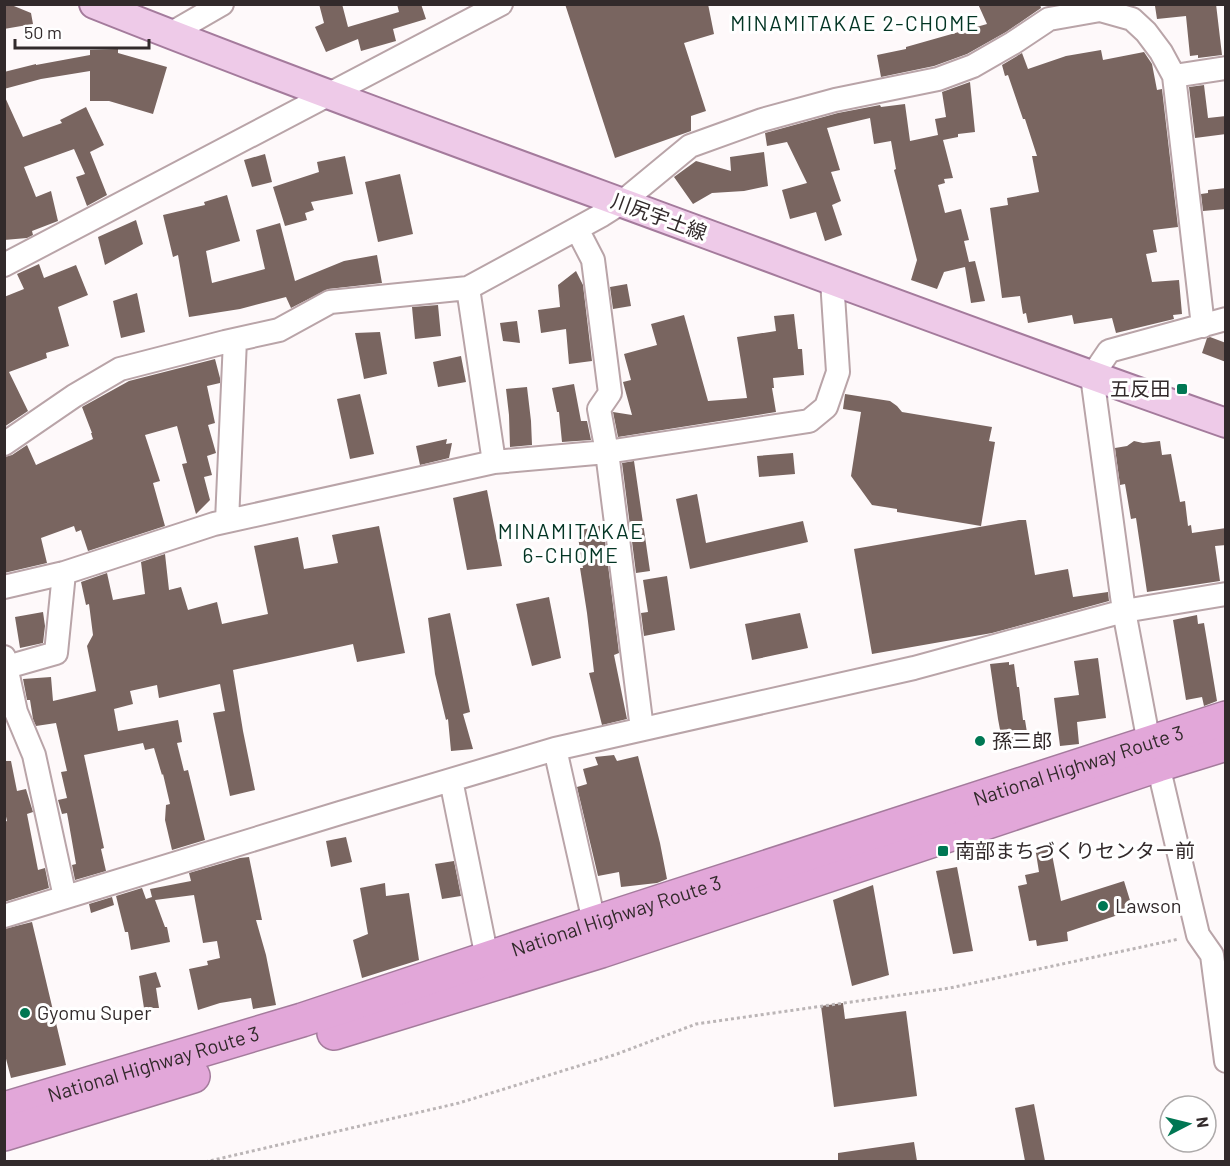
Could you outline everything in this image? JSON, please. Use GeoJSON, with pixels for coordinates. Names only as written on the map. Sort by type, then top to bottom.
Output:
{"type":"FeatureCollection","features":[{"type":"Feature","properties":{"kind":"highway","name":"National Highway Route 3"},"geometry":{"type":"LineString","coordinates":[[4,1134],[1153,754],[1226,718]]}},
{"type":"Feature","properties":{"kind":"highway","name":"National Highway Route 3"},"geometry":{"type":"LineString","coordinates":[[1153,754],[1226,744]]}},
{"type":"Feature","properties":{"kind":"highway","name":"National Highway Route 3"},"geometry":{"type":"LineString","coordinates":[[4,1109],[302,1020],[487,958],[598,937]]}},
{"type":"Feature","properties":{"kind":"main road","name":"川尻宇土線"},"geometry":{"type":"LineString","coordinates":[[94,4],[621,203],[1226,423]]}},
{"type":"Feature","properties":{"kind":"street"},"geometry":{"type":"LineString","coordinates":[[170,34],[222,4]]}},
{"type":"Feature","properties":{"kind":"street"},"geometry":{"type":"LineString","coordinates":[[4,265],[501,4]]}},
{"type":"Feature","properties":{"kind":"street"},"geometry":{"type":"LineString","coordinates":[[4,444],[74,396],[120,369],[279,330],[330,302],[468,288],[577,230],[621,203],[690,147],[762,120],[834,100],[947,76],[973,66],[1013,43],[1047,12],[1100,10],[1132,19],[1161,52],[1174,76],[1203,326]]}},
{"type":"Feature","properties":{"kind":"street"},"geometry":{"type":"LineString","coordinates":[[1174,76],[1226,68]]}},
{"type":"Feature","properties":{"kind":"street"},"geometry":{"type":"LineString","coordinates":[[577,230],[593,260],[610,393],[599,409],[607,452],[642,729]]}},
{"type":"Feature","properties":{"kind":"street"},"geometry":{"type":"LineString","coordinates":[[4,587],[64,573],[227,520],[494,462],[607,452],[809,421],[826,407],[838,372],[832,280]]}},
{"type":"Feature","properties":{"kind":"street"},"geometry":{"type":"LineString","coordinates":[[468,288],[494,462]]}},
{"type":"Feature","properties":{"kind":"street"},"geometry":{"type":"LineString","coordinates":[[1226,319],[1109,351],[1092,376],[1124,610],[1153,754],[1198,935],[1212,955],[1226,1061]]}},
{"type":"Feature","properties":{"kind":"street"},"geometry":{"type":"LineString","coordinates":[[227,520],[235,340]]}},
{"type":"Feature","properties":{"kind":"street"},"geometry":{"type":"LineString","coordinates":[[64,573],[56,653],[6,662],[16,712],[34,755],[65,897]]}},
{"type":"Feature","properties":{"kind":"street"},"geometry":{"type":"LineString","coordinates":[[4,916],[555,749],[914,668],[1124,610],[1226,594]]}},
{"type":"Feature","properties":{"kind":"street"},"geometry":{"type":"LineString","coordinates":[[555,749],[598,937]]}},
{"type":"Feature","properties":{"kind":"street"},"geometry":{"type":"LineString","coordinates":[[451,780],[487,958]]}},
{"type":"Feature","properties":{"kind":"path"},"geometry":{"type":"LineString","coordinates":[[205,1161],[459,1103],[617,1054],[696,1024],[950,988],[1198,935]]}},
{"type":"Feature","properties":{"kind":"building"},"geometry":{"type":"Polygon","coordinates":[[[4,4],[31,13],[33,24],[4,29],[4,4]]]}},
{"type":"Feature","properties":{"kind":"building"},"geometry":{"type":"Polygon","coordinates":[[[319,4],[342,4],[348,27],[399,12],[397,4],[421,4],[426,19],[393,29],[396,41],[361,51],[358,39],[326,52],[315,27],[324,23],[319,4]]]}},
{"type":"Feature","properties":{"kind":"building"},"geometry":{"type":"Polygon","coordinates":[[[565,4],[708,4],[714,34],[684,43],[706,111],[691,116],[691,131],[615,158],[565,4]]]}},
{"type":"Feature","properties":{"kind":"building"},"geometry":{"type":"Polygon","coordinates":[[[978,4],[1040,4],[1041,8],[1006,32],[967,54],[934,66],[881,77],[877,55],[906,49],[906,47],[987,24],[978,4]]]}},
{"type":"Feature","properties":{"kind":"building"},"geometry":{"type":"Polygon","coordinates":[[[1216,4],[1222,55],[1198,58],[1198,55],[1190,56],[1186,16],[1157,19],[1155,6],[1216,4]]]}},
{"type":"Feature","properties":{"kind":"building"},"geometry":{"type":"Polygon","coordinates":[[[118,49],[118,53],[167,67],[153,114],[109,101],[90,101],[90,71],[41,79],[4,89],[4,72],[90,55],[90,50],[118,49]]]}},
{"type":"Feature","properties":{"kind":"building"},"geometry":{"type":"Polygon","coordinates":[[[1101,50],[1103,60],[1144,52],[1152,64],[1157,90],[1162,89],[1178,227],[1153,230],[1157,252],[1146,254],[1152,282],[1179,280],[1182,314],[1173,315],[1174,319],[1116,333],[1112,318],[1074,324],[1072,315],[1028,323],[1026,313],[1023,314],[1020,296],[1002,298],[990,208],[1008,205],[1007,198],[1039,192],[1032,156],[1037,156],[1025,119],[1023,119],[1008,75],[1005,76],[1002,65],[1022,53],[1028,69],[1066,56],[1101,50]]]}},
{"type":"Feature","properties":{"kind":"building"},"geometry":{"type":"Polygon","coordinates":[[[970,82],[975,132],[958,134],[958,137],[943,140],[953,178],[944,179],[945,183],[938,185],[945,213],[961,209],[969,240],[964,241],[969,262],[975,261],[985,301],[971,303],[965,267],[944,272],[937,289],[911,280],[917,260],[894,170],[896,169],[891,141],[874,144],[870,118],[827,128],[840,170],[831,172],[841,201],[832,205],[842,235],[825,241],[816,212],[790,219],[782,190],[807,183],[787,142],[767,146],[765,133],[838,113],[880,105],[881,107],[905,104],[910,141],[938,135],[935,119],[946,117],[942,92],[970,82]]]}},
{"type":"Feature","properties":{"kind":"building"},"geometry":{"type":"Polygon","coordinates":[[[1204,85],[1208,118],[1226,116],[1226,134],[1195,138],[1189,87],[1204,85]]]}},
{"type":"Feature","properties":{"kind":"building"},"geometry":{"type":"Polygon","coordinates":[[[4,95],[23,137],[62,123],[60,120],[86,107],[104,145],[90,152],[107,195],[87,206],[76,177],[85,174],[74,149],[24,167],[36,197],[51,191],[58,221],[32,231],[33,235],[27,238],[4,240],[4,95]]]}},
{"type":"Feature","properties":{"kind":"building"},"geometry":{"type":"Polygon","coordinates":[[[764,152],[768,186],[744,191],[712,193],[693,204],[674,177],[696,161],[731,171],[730,157],[764,152]]]}},
{"type":"Feature","properties":{"kind":"building"},"geometry":{"type":"Polygon","coordinates":[[[265,154],[272,182],[252,187],[244,160],[265,154]]]}},
{"type":"Feature","properties":{"kind":"building"},"geometry":{"type":"Polygon","coordinates":[[[345,156],[353,194],[311,202],[314,210],[305,213],[307,220],[285,226],[273,187],[319,172],[317,162],[345,156]]]}},
{"type":"Feature","properties":{"kind":"building"},"geometry":{"type":"Polygon","coordinates":[[[400,174],[413,234],[378,242],[365,182],[400,174]]]}},
{"type":"Feature","properties":{"kind":"building"},"geometry":{"type":"Polygon","coordinates":[[[1226,188],[1226,209],[1203,211],[1201,194],[1208,193],[1208,190],[1226,188]]]}},
{"type":"Feature","properties":{"kind":"building"},"geometry":{"type":"Polygon","coordinates":[[[227,195],[240,241],[206,251],[212,283],[265,269],[256,230],[280,223],[295,281],[344,261],[377,255],[382,283],[328,289],[291,308],[286,297],[240,309],[189,317],[178,255],[173,257],[163,215],[205,205],[204,202],[227,195]]]}},
{"type":"Feature","properties":{"kind":"building"},"geometry":{"type":"Polygon","coordinates":[[[136,220],[143,244],[105,265],[98,237],[136,220]]]}},
{"type":"Feature","properties":{"kind":"building"},"geometry":{"type":"Polygon","coordinates":[[[39,264],[44,278],[76,265],[88,295],[58,307],[69,346],[46,353],[47,358],[9,372],[28,411],[4,427],[4,297],[24,289],[17,274],[39,264]]]}},
{"type":"Feature","properties":{"kind":"building"},"geometry":{"type":"Polygon","coordinates":[[[576,271],[583,285],[592,361],[569,364],[566,329],[541,333],[538,310],[560,307],[558,285],[576,271]]]}},
{"type":"Feature","properties":{"kind":"building"},"geometry":{"type":"Polygon","coordinates":[[[627,284],[631,306],[613,309],[610,287],[627,284]]]}},
{"type":"Feature","properties":{"kind":"building"},"geometry":{"type":"Polygon","coordinates":[[[137,293],[145,332],[121,338],[113,301],[137,293]]]}},
{"type":"Feature","properties":{"kind":"building"},"geometry":{"type":"Polygon","coordinates":[[[438,305],[441,336],[415,339],[412,307],[438,305]]]}},
{"type":"Feature","properties":{"kind":"building"},"geometry":{"type":"Polygon","coordinates":[[[794,314],[798,349],[802,349],[804,375],[773,378],[774,388],[772,388],[776,412],[618,437],[613,412],[632,415],[623,382],[631,380],[624,354],[657,345],[651,324],[684,315],[708,401],[747,398],[737,337],[776,331],[774,316],[794,314]]]}},
{"type":"Feature","properties":{"kind":"building"},"geometry":{"type":"Polygon","coordinates":[[[517,321],[520,343],[503,341],[500,323],[517,321]]]}},
{"type":"Feature","properties":{"kind":"building"},"geometry":{"type":"Polygon","coordinates":[[[380,332],[387,374],[364,379],[355,333],[380,332]]]}},
{"type":"Feature","properties":{"kind":"building"},"geometry":{"type":"Polygon","coordinates":[[[1207,338],[1226,343],[1226,362],[1202,353],[1207,338]]]}},
{"type":"Feature","properties":{"kind":"building"},"geometry":{"type":"Polygon","coordinates":[[[461,356],[466,382],[438,387],[433,362],[461,356]]]}},
{"type":"Feature","properties":{"kind":"building"},"geometry":{"type":"Polygon","coordinates":[[[215,359],[220,383],[207,386],[215,423],[208,425],[216,453],[207,456],[212,475],[204,477],[210,500],[196,514],[182,464],[187,463],[177,426],[145,435],[160,481],[153,483],[165,526],[88,551],[81,530],[76,532],[74,526],[41,538],[47,563],[4,573],[4,457],[12,455],[27,445],[36,465],[93,439],[82,407],[129,381],[215,359]]]}},
{"type":"Feature","properties":{"kind":"building"},"geometry":{"type":"Polygon","coordinates":[[[574,384],[581,421],[587,421],[591,440],[562,442],[559,412],[557,412],[552,388],[574,384]]]}},
{"type":"Feature","properties":{"kind":"building"},"geometry":{"type":"Polygon","coordinates":[[[527,387],[532,445],[510,447],[506,389],[527,387]]]}},
{"type":"Feature","properties":{"kind":"building"},"geometry":{"type":"Polygon","coordinates":[[[360,394],[374,454],[350,459],[337,399],[360,394]]]}},
{"type":"Feature","properties":{"kind":"building"},"geometry":{"type":"Polygon","coordinates":[[[845,394],[890,401],[902,412],[992,427],[989,441],[995,442],[981,526],[897,512],[897,509],[872,505],[851,476],[861,412],[843,409],[845,394]]]}},
{"type":"Feature","properties":{"kind":"building"},"geometry":{"type":"Polygon","coordinates":[[[447,439],[446,444],[452,443],[449,458],[420,465],[416,446],[447,439]]]}},
{"type":"Feature","properties":{"kind":"building"},"geometry":{"type":"Polygon","coordinates":[[[1134,441],[1143,443],[1160,441],[1162,455],[1171,454],[1180,502],[1185,501],[1188,526],[1191,525],[1192,533],[1226,528],[1226,545],[1215,546],[1220,581],[1147,592],[1136,518],[1131,519],[1125,484],[1120,485],[1115,448],[1127,446],[1134,441]]]}},
{"type":"Feature","properties":{"kind":"building"},"geometry":{"type":"Polygon","coordinates":[[[793,453],[795,474],[759,477],[757,456],[793,453]]]}},
{"type":"Feature","properties":{"kind":"building"},"geometry":{"type":"Polygon","coordinates":[[[634,461],[650,571],[636,573],[622,463],[634,461]]]}},
{"type":"Feature","properties":{"kind":"building"},"geometry":{"type":"Polygon","coordinates":[[[487,490],[502,566],[467,570],[453,498],[487,490]]]}},
{"type":"Feature","properties":{"kind":"building"},"geometry":{"type":"Polygon","coordinates":[[[697,494],[706,543],[803,521],[808,542],[690,569],[676,499],[697,494]]]}},
{"type":"Feature","properties":{"kind":"building"},"geometry":{"type":"Polygon","coordinates":[[[1026,520],[1035,575],[1068,569],[1073,597],[1108,592],[1109,601],[992,633],[872,654],[854,549],[1026,520]]]}},
{"type":"Feature","properties":{"kind":"building"},"geometry":{"type":"Polygon","coordinates":[[[603,525],[619,653],[614,655],[627,719],[602,725],[589,673],[594,672],[577,531],[603,525]]]}},
{"type":"Feature","properties":{"kind":"building"},"geometry":{"type":"Polygon","coordinates":[[[379,526],[405,653],[357,662],[353,644],[233,670],[255,790],[230,796],[213,713],[225,711],[220,684],[159,698],[157,685],[130,691],[133,704],[114,709],[118,731],[178,720],[182,742],[177,743],[184,771],[188,770],[205,840],[172,850],[165,820],[166,805],[170,804],[154,748],[145,750],[143,743],[84,755],[104,848],[101,849],[106,871],[75,880],[72,865],[76,864],[67,813],[62,814],[58,800],[67,798],[61,772],[67,771],[56,723],[36,726],[23,679],[51,677],[53,701],[96,691],[87,646],[93,635],[89,604],[86,605],[81,582],[107,573],[113,600],[145,594],[141,562],[165,554],[169,590],[181,587],[188,610],[217,602],[222,624],[268,614],[254,546],[298,537],[304,569],[338,563],[332,535],[379,526]]]}},
{"type":"Feature","properties":{"kind":"building"},"geometry":{"type":"Polygon","coordinates":[[[667,576],[675,630],[644,636],[641,613],[648,612],[643,580],[667,576]]]}},
{"type":"Feature","properties":{"kind":"building"},"geometry":{"type":"Polygon","coordinates":[[[549,597],[561,658],[532,666],[516,604],[549,597]]]}},
{"type":"Feature","properties":{"kind":"building"},"geometry":{"type":"Polygon","coordinates":[[[43,612],[45,626],[43,643],[20,648],[15,617],[43,612]]]}},
{"type":"Feature","properties":{"kind":"building"},"geometry":{"type":"Polygon","coordinates":[[[450,613],[470,712],[463,714],[473,749],[451,751],[448,719],[446,720],[435,674],[428,618],[450,613]]]}},
{"type":"Feature","properties":{"kind":"building"},"geometry":{"type":"Polygon","coordinates":[[[800,613],[808,648],[752,660],[745,624],[800,613]]]}},
{"type":"Feature","properties":{"kind":"building"},"geometry":{"type":"Polygon","coordinates":[[[1197,615],[1198,624],[1204,623],[1217,701],[1204,706],[1202,697],[1186,700],[1173,620],[1197,615]]]}},
{"type":"Feature","properties":{"kind":"building"},"geometry":{"type":"Polygon","coordinates":[[[1098,658],[1106,718],[1077,722],[1079,744],[1060,746],[1054,698],[1079,695],[1074,661],[1098,658]]]}},
{"type":"Feature","properties":{"kind":"building"},"geometry":{"type":"Polygon","coordinates":[[[1009,662],[1009,665],[1014,664],[1029,745],[1004,748],[990,664],[1009,662]]]}},
{"type":"Feature","properties":{"kind":"building"},"geometry":{"type":"Polygon","coordinates":[[[614,755],[617,761],[638,756],[667,879],[657,883],[621,887],[619,872],[598,876],[577,787],[587,784],[583,769],[598,765],[595,757],[614,755]]]}},
{"type":"Feature","properties":{"kind":"building"},"geometry":{"type":"Polygon","coordinates":[[[4,761],[11,761],[17,791],[26,789],[33,812],[27,814],[38,870],[45,868],[49,888],[4,902],[4,822],[7,821],[4,808],[4,761]]]}},
{"type":"Feature","properties":{"kind":"building"},"geometry":{"type":"Polygon","coordinates":[[[346,837],[352,862],[331,867],[326,841],[346,837]]]}},
{"type":"Feature","properties":{"kind":"building"},"geometry":{"type":"Polygon","coordinates":[[[1050,844],[1061,901],[1124,881],[1133,910],[1067,932],[1068,941],[1037,946],[1036,940],[1029,941],[1018,886],[1027,884],[1025,875],[1039,872],[1035,847],[1050,844]]]}},
{"type":"Feature","properties":{"kind":"building"},"geometry":{"type":"Polygon","coordinates":[[[249,857],[262,920],[256,920],[276,1005],[253,1009],[251,998],[220,1003],[198,1010],[189,969],[208,965],[207,961],[220,958],[217,941],[203,943],[194,895],[155,900],[165,927],[167,927],[170,942],[131,950],[128,932],[125,932],[116,896],[142,888],[146,899],[152,897],[150,889],[191,881],[189,873],[249,857]]]}},
{"type":"Feature","properties":{"kind":"building"},"geometry":{"type":"Polygon","coordinates":[[[454,861],[461,896],[442,899],[435,864],[454,861]]]}},
{"type":"Feature","properties":{"kind":"building"},"geometry":{"type":"Polygon","coordinates":[[[957,867],[973,951],[953,954],[936,871],[957,867]]]}},
{"type":"Feature","properties":{"kind":"building"},"geometry":{"type":"Polygon","coordinates":[[[385,883],[386,896],[409,893],[419,960],[362,978],[353,940],[368,934],[360,888],[385,883]]]}},
{"type":"Feature","properties":{"kind":"building"},"geometry":{"type":"Polygon","coordinates":[[[873,885],[889,975],[852,986],[833,900],[873,885]]]}},
{"type":"Feature","properties":{"kind":"building"},"geometry":{"type":"Polygon","coordinates":[[[112,897],[114,905],[91,913],[89,904],[112,897]]]}},
{"type":"Feature","properties":{"kind":"building"},"geometry":{"type":"Polygon","coordinates":[[[32,922],[66,1065],[11,1078],[4,1051],[4,929],[32,922]]]}},
{"type":"Feature","properties":{"kind":"building"},"geometry":{"type":"Polygon","coordinates":[[[156,972],[161,987],[156,988],[159,1008],[144,1008],[139,976],[156,972]]]}},
{"type":"Feature","properties":{"kind":"building"},"geometry":{"type":"Polygon","coordinates":[[[843,1003],[845,1019],[906,1011],[917,1096],[834,1107],[821,1006],[843,1003]]]}},
{"type":"Feature","properties":{"kind":"building"},"geometry":{"type":"Polygon","coordinates":[[[1034,1104],[1045,1161],[1025,1161],[1015,1108],[1034,1104]]]}},
{"type":"Feature","properties":{"kind":"building"},"geometry":{"type":"Polygon","coordinates":[[[914,1142],[917,1161],[838,1161],[838,1153],[914,1142]]]}},
{"type":"Feature","properties":{"kind":"place","name":"五反田"},"geometry":{"type":"Point","coordinates":[1182,389]}},
{"type":"Feature","properties":{"kind":"place","name":"孫三郎"},"geometry":{"type":"Point","coordinates":[980,741]}},
{"type":"Feature","properties":{"kind":"place","name":"南部まちづくりセンター前"},"geometry":{"type":"Point","coordinates":[943,851]}},
{"type":"Feature","properties":{"kind":"place","name":"Lawson"},"geometry":{"type":"Point","coordinates":[1103,906]}},
{"type":"Feature","properties":{"kind":"place","name":"Gyomu Super"},"geometry":{"type":"Point","coordinates":[25,1013]}},
{"type":"Feature","properties":{"kind":"district","name":"MINAMITAKAE 2-CHOME"},"geometry":{"type":"Point","coordinates":[855,24]}},
{"type":"Feature","properties":{"kind":"district","name":"MINAMITAKAE 6-CHOME"},"geometry":{"type":"Point","coordinates":[571,544]}}]}
